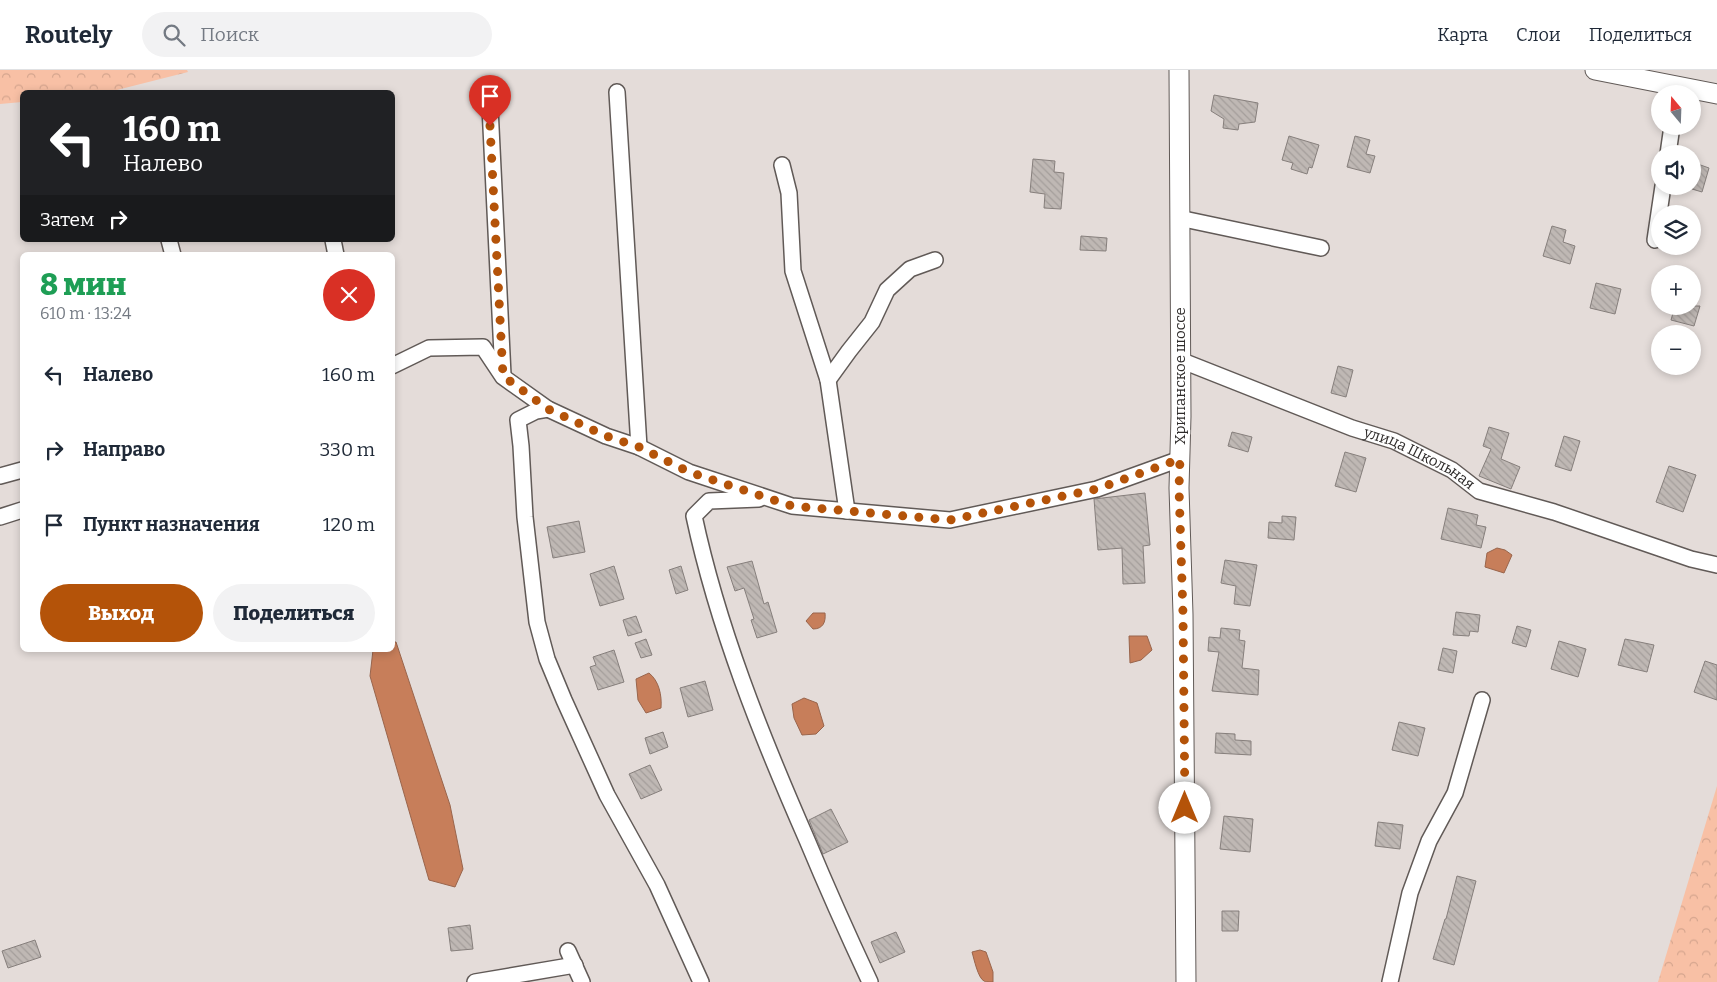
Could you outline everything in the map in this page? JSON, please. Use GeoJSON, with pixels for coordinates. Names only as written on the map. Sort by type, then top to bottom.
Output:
{"type":"FeatureCollection","features":[{"type":"Feature","properties":{"kind":"main road","name":"Хрипанское шоссе"},"geometry":{"type":"LineString","coordinates":[[1180,70],[1179,488],[1183,614],[1186,982]]}},
{"type":"Feature","properties":{"kind":"main road"},"geometry":{"type":"LineString","coordinates":[[1595,70],[1656,85]]}},
{"type":"Feature","properties":{"kind":"main road"},"geometry":{"type":"LineString","coordinates":[[1701,92],[1717,94]]}},
{"type":"Feature","properties":{"kind":"street"},"geometry":{"type":"LineString","coordinates":[[617,92],[639,447]]}},
{"type":"Feature","properties":{"kind":"street"},"geometry":{"type":"LineString","coordinates":[[490,107],[503,376]]}},
{"type":"Feature","properties":{"kind":"street"},"geometry":{"type":"LineString","coordinates":[[782,165],[789,193],[792,271],[828,380],[847,512]]}},
{"type":"Feature","properties":{"kind":"street"},"geometry":{"type":"LineString","coordinates":[[1180,218],[1321,248]]}},
{"type":"Feature","properties":{"kind":"street"},"geometry":{"type":"LineString","coordinates":[[828,380],[872,322],[887,290],[910,269],[935,260]]}},
{"type":"Feature","properties":{"kind":"street"},"geometry":{"type":"LineString","coordinates":[[395,365],[429,348],[483,347],[503,376],[548,409],[606,436],[639,447],[689,472],[792,506],[950,520],[1097,489],[1180,459]]}},
{"type":"Feature","properties":{"kind":"street","name":"улица Школьная"},"geometry":{"type":"LineString","coordinates":[[1180,360],[1352,428],[1394,441],[1452,470],[1479,491],[1554,512],[1691,559],[1716,562]]}},
{"type":"Feature","properties":{"kind":"street"},"geometry":{"type":"LineString","coordinates":[[548,409],[536,411],[518,420],[525,517],[537,622],[547,658],[607,795],[658,885],[701,982]]}},
{"type":"Feature","properties":{"kind":"street"},"geometry":{"type":"LineString","coordinates":[[0,476],[20,471]]}},
{"type":"Feature","properties":{"kind":"street"},"geometry":{"type":"LineString","coordinates":[[768,498],[709,501],[694,516],[704,562],[744,686],[777,772],[870,982]]}},
{"type":"Feature","properties":{"kind":"street"},"geometry":{"type":"LineString","coordinates":[[0,518],[20,511]]}},
{"type":"Feature","properties":{"kind":"street"},"geometry":{"type":"LineString","coordinates":[[1390,982],[1410,893],[1428,841],[1455,793],[1482,700]]}},
{"type":"Feature","properties":{"kind":"street"},"geometry":{"type":"LineString","coordinates":[[568,951],[582,982]]}},
{"type":"Feature","properties":{"kind":"street"},"geometry":{"type":"LineString","coordinates":[[475,982],[575,966]]}},
{"type":"Feature","properties":{"kind":"green space"},"geometry":{"type":"Polygon","coordinates":[[[0,70],[187,70],[188,72],[117,90],[20,90],[20,102],[0,104],[0,70]]]}},
{"type":"Feature","properties":{"kind":"green space"},"geometry":{"type":"Polygon","coordinates":[[[1717,786],[1717,982],[1658,982],[1717,786]]]}},
{"type":"Feature","properties":{"kind":"shaded area"},"geometry":{"type":"Polygon","coordinates":[[[1497,548],[1505,550],[1512,555],[1504,573],[1485,567],[1487,553],[1497,548]]]}},
{"type":"Feature","properties":{"kind":"shaded area"},"geometry":{"type":"Polygon","coordinates":[[[813,613],[825,613],[823,624],[816,629],[813,629],[806,621],[813,613]]]}},
{"type":"Feature","properties":{"kind":"shaded area"},"geometry":{"type":"Polygon","coordinates":[[[1129,636],[1147,636],[1152,650],[1141,660],[1130,663],[1129,636]]]}},
{"type":"Feature","properties":{"kind":"shaded area"},"geometry":{"type":"Polygon","coordinates":[[[396,642],[450,805],[463,869],[455,887],[429,880],[370,676],[373,652],[395,652],[396,642]]]}},
{"type":"Feature","properties":{"kind":"shaded area"},"geometry":{"type":"Polygon","coordinates":[[[649,673],[659,689],[661,708],[646,713],[638,700],[636,679],[649,673]]]}},
{"type":"Feature","properties":{"kind":"shaded area"},"geometry":{"type":"Polygon","coordinates":[[[804,698],[817,703],[824,726],[816,734],[802,735],[794,718],[792,704],[804,698]]]}},
{"type":"Feature","properties":{"kind":"shaded area"},"geometry":{"type":"Polygon","coordinates":[[[980,950],[986,952],[993,972],[993,982],[984,981],[978,972],[972,952],[980,950]]]}},
{"type":"Feature","properties":{"kind":"building"},"geometry":{"type":"Polygon","coordinates":[[[1214,95],[1258,103],[1255,122],[1239,124],[1238,130],[1223,128],[1224,119],[1211,111],[1214,95]]]}},
{"type":"Feature","properties":{"kind":"building"},"geometry":{"type":"Polygon","coordinates":[[[1289,136],[1319,145],[1312,168],[1309,167],[1307,174],[1291,169],[1293,163],[1282,160],[1289,136]]]}},
{"type":"Feature","properties":{"kind":"building"},"geometry":{"type":"Polygon","coordinates":[[[1355,136],[1370,140],[1366,154],[1375,156],[1370,173],[1347,167],[1355,136]]]}},
{"type":"Feature","properties":{"kind":"building"},"geometry":{"type":"Polygon","coordinates":[[[1033,159],[1055,161],[1054,172],[1064,173],[1061,209],[1044,208],[1045,194],[1030,192],[1033,159]]]}},
{"type":"Feature","properties":{"kind":"building"},"geometry":{"type":"Polygon","coordinates":[[[1701,165],[1709,168],[1701,192],[1701,165]]]}},
{"type":"Feature","properties":{"kind":"building"},"geometry":{"type":"Polygon","coordinates":[[[1552,226],[1566,230],[1563,242],[1575,246],[1570,264],[1543,256],[1552,226]]]}},
{"type":"Feature","properties":{"kind":"building"},"geometry":{"type":"Polygon","coordinates":[[[1081,236],[1107,238],[1106,251],[1080,250],[1081,236]]]}},
{"type":"Feature","properties":{"kind":"building"},"geometry":{"type":"Polygon","coordinates":[[[1596,283],[1621,289],[1615,314],[1590,308],[1596,283]]]}},
{"type":"Feature","properties":{"kind":"building"},"geometry":{"type":"Polygon","coordinates":[[[1672,315],[1697,315],[1694,325],[1671,320],[1672,315]]]}},
{"type":"Feature","properties":{"kind":"building"},"geometry":{"type":"Polygon","coordinates":[[[1338,366],[1353,370],[1346,397],[1331,393],[1338,366]]]}},
{"type":"Feature","properties":{"kind":"building"},"geometry":{"type":"Polygon","coordinates":[[[1489,427],[1509,433],[1501,459],[1520,467],[1511,489],[1479,476],[1491,449],[1483,446],[1489,427]]]}},
{"type":"Feature","properties":{"kind":"building"},"geometry":{"type":"Polygon","coordinates":[[[1232,432],[1252,437],[1248,452],[1228,446],[1232,432]]]}},
{"type":"Feature","properties":{"kind":"building"},"geometry":{"type":"Polygon","coordinates":[[[1564,436],[1580,441],[1571,471],[1555,466],[1564,436]]]}},
{"type":"Feature","properties":{"kind":"building"},"geometry":{"type":"Polygon","coordinates":[[[1345,452],[1366,458],[1356,492],[1335,486],[1345,452]]]}},
{"type":"Feature","properties":{"kind":"building"},"geometry":{"type":"Polygon","coordinates":[[[1669,466],[1696,475],[1683,512],[1656,502],[1669,466]]]}},
{"type":"Feature","properties":{"kind":"building"},"geometry":{"type":"Polygon","coordinates":[[[1145,493],[1150,545],[1143,546],[1145,583],[1123,584],[1122,548],[1098,550],[1094,499],[1145,493]]]}},
{"type":"Feature","properties":{"kind":"building"},"geometry":{"type":"Polygon","coordinates":[[[1448,508],[1478,515],[1476,525],[1486,527],[1481,548],[1441,539],[1448,508]]]}},
{"type":"Feature","properties":{"kind":"building"},"geometry":{"type":"Polygon","coordinates":[[[1282,516],[1296,517],[1294,540],[1268,538],[1269,522],[1282,523],[1282,516]]]}},
{"type":"Feature","properties":{"kind":"building"},"geometry":{"type":"Polygon","coordinates":[[[579,521],[585,552],[553,558],[547,527],[579,521]]]}},
{"type":"Feature","properties":{"kind":"building"},"geometry":{"type":"Polygon","coordinates":[[[1225,560],[1257,565],[1250,606],[1234,604],[1236,586],[1221,583],[1225,560]]]}},
{"type":"Feature","properties":{"kind":"building"},"geometry":{"type":"Polygon","coordinates":[[[752,561],[764,604],[768,602],[777,632],[757,638],[751,620],[754,619],[744,588],[735,591],[727,567],[752,561]]]}},
{"type":"Feature","properties":{"kind":"building"},"geometry":{"type":"Polygon","coordinates":[[[614,566],[624,599],[600,606],[590,574],[614,566]]]}},
{"type":"Feature","properties":{"kind":"building"},"geometry":{"type":"Polygon","coordinates":[[[681,566],[688,590],[676,594],[669,570],[681,566]]]}},
{"type":"Feature","properties":{"kind":"building"},"geometry":{"type":"Polygon","coordinates":[[[1456,612],[1480,615],[1478,632],[1470,631],[1469,636],[1453,635],[1456,612]]]}},
{"type":"Feature","properties":{"kind":"building"},"geometry":{"type":"Polygon","coordinates":[[[636,616],[642,632],[628,636],[623,620],[636,616]]]}},
{"type":"Feature","properties":{"kind":"building"},"geometry":{"type":"Polygon","coordinates":[[[1517,626],[1531,630],[1526,647],[1512,643],[1517,626]]]}},
{"type":"Feature","properties":{"kind":"building"},"geometry":{"type":"Polygon","coordinates":[[[1221,628],[1240,630],[1239,640],[1245,641],[1242,668],[1259,670],[1258,695],[1212,691],[1219,652],[1208,651],[1209,637],[1220,638],[1221,628]]]}},
{"type":"Feature","properties":{"kind":"building"},"geometry":{"type":"Polygon","coordinates":[[[646,639],[652,655],[641,658],[635,643],[646,639]]]}},
{"type":"Feature","properties":{"kind":"building"},"geometry":{"type":"Polygon","coordinates":[[[1625,639],[1654,645],[1647,672],[1618,665],[1625,639]]]}},
{"type":"Feature","properties":{"kind":"building"},"geometry":{"type":"Polygon","coordinates":[[[1559,641],[1586,649],[1578,677],[1551,669],[1559,641]]]}},
{"type":"Feature","properties":{"kind":"building"},"geometry":{"type":"Polygon","coordinates":[[[1443,648],[1457,651],[1453,673],[1438,670],[1443,648]]]}},
{"type":"Feature","properties":{"kind":"building"},"geometry":{"type":"Polygon","coordinates":[[[614,650],[624,682],[598,690],[590,667],[596,665],[593,657],[614,650]]]}},
{"type":"Feature","properties":{"kind":"building"},"geometry":{"type":"Polygon","coordinates":[[[1705,661],[1717,665],[1717,700],[1694,692],[1705,661]]]}},
{"type":"Feature","properties":{"kind":"building"},"geometry":{"type":"Polygon","coordinates":[[[705,681],[713,710],[688,717],[680,688],[705,681]]]}},
{"type":"Feature","properties":{"kind":"building"},"geometry":{"type":"Polygon","coordinates":[[[1399,722],[1425,728],[1418,756],[1392,750],[1399,722]]]}},
{"type":"Feature","properties":{"kind":"building"},"geometry":{"type":"Polygon","coordinates":[[[663,732],[668,747],[650,754],[645,738],[663,732]]]}},
{"type":"Feature","properties":{"kind":"building"},"geometry":{"type":"Polygon","coordinates":[[[1216,733],[1235,734],[1235,740],[1251,741],[1251,755],[1215,753],[1216,733]]]}},
{"type":"Feature","properties":{"kind":"building"},"geometry":{"type":"Polygon","coordinates":[[[650,765],[662,790],[641,799],[629,774],[650,765]]]}},
{"type":"Feature","properties":{"kind":"building"},"geometry":{"type":"Polygon","coordinates":[[[831,809],[848,842],[823,854],[809,820],[831,809]]]}},
{"type":"Feature","properties":{"kind":"building"},"geometry":{"type":"Polygon","coordinates":[[[1224,816],[1253,819],[1250,852],[1220,849],[1224,816]]]}},
{"type":"Feature","properties":{"kind":"building"},"geometry":{"type":"Polygon","coordinates":[[[1378,822],[1403,825],[1400,849],[1375,846],[1378,822]]]}},
{"type":"Feature","properties":{"kind":"building"},"geometry":{"type":"Polygon","coordinates":[[[1457,876],[1476,881],[1454,965],[1433,959],[1457,876]]]}},
{"type":"Feature","properties":{"kind":"building"},"geometry":{"type":"Polygon","coordinates":[[[1222,911],[1239,911],[1238,931],[1222,931],[1222,911]]]}},
{"type":"Feature","properties":{"kind":"building"},"geometry":{"type":"Polygon","coordinates":[[[470,925],[473,949],[451,951],[448,928],[470,925]]]}},
{"type":"Feature","properties":{"kind":"building"},"geometry":{"type":"Polygon","coordinates":[[[896,932],[905,952],[880,963],[871,942],[896,932]]]}},
{"type":"Feature","properties":{"kind":"building"},"geometry":{"type":"Polygon","coordinates":[[[35,940],[41,957],[8,968],[2,951],[35,940]]]}},
{"type":"Feature","properties":{"kind":"route"},"geometry":{"type":"LineString","coordinates":[[490,126],[503,376],[548,409],[606,436],[639,447],[689,472],[792,506],[847,512],[950,520],[1097,489],[1180,459],[1185,808]]}}]}
